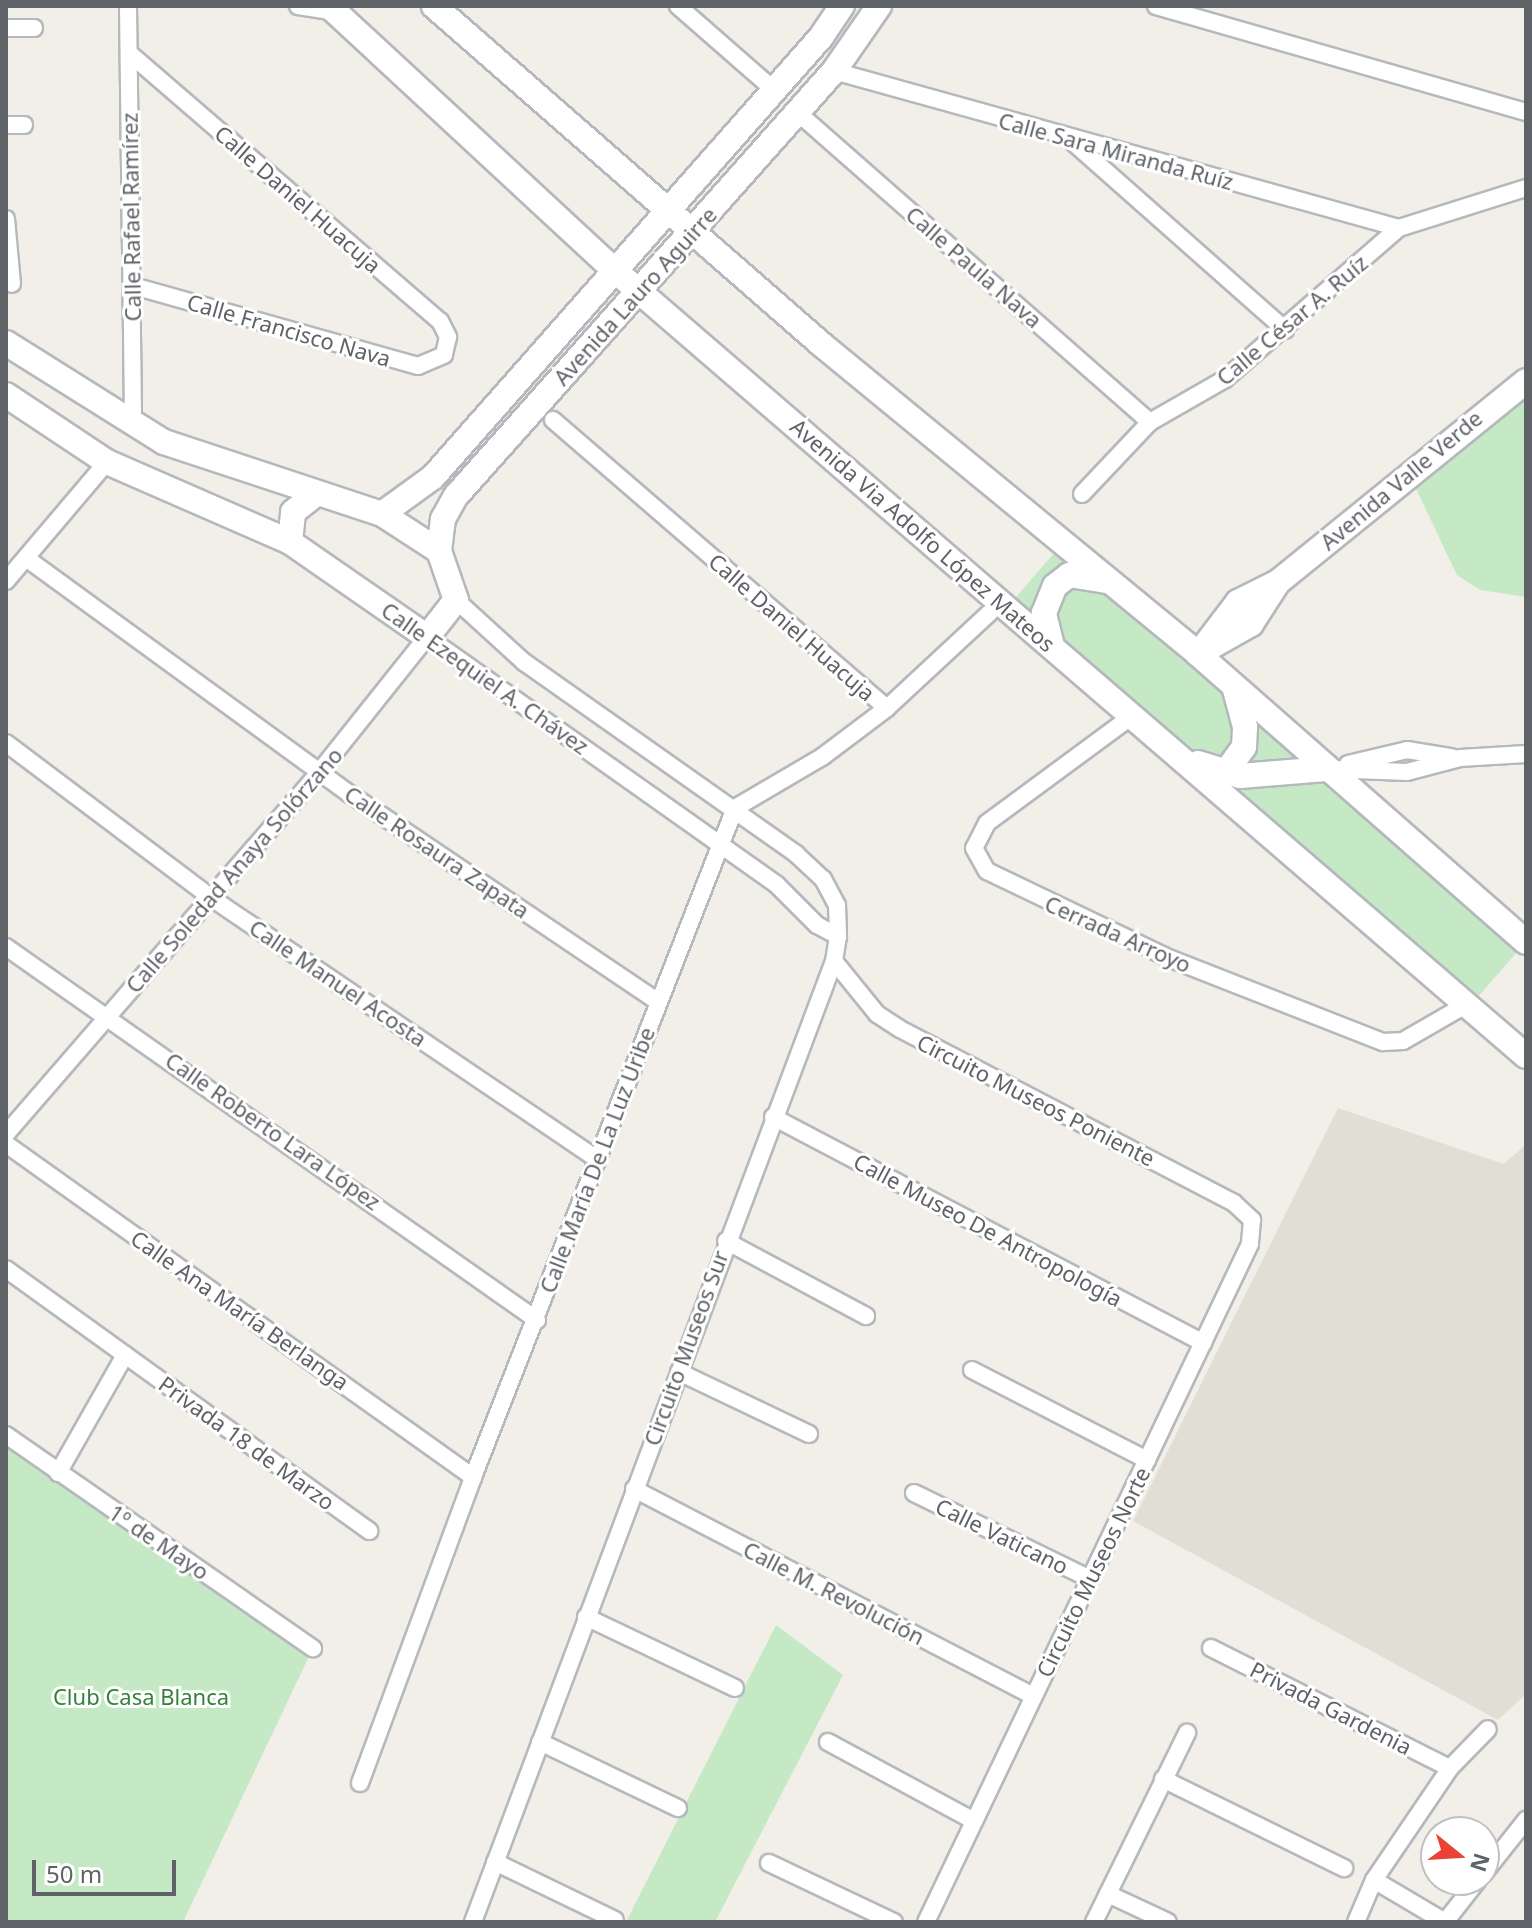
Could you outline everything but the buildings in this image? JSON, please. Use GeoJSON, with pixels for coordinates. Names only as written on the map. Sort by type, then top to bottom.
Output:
{"type":"FeatureCollection","features":[{"type":"Feature","properties":{"kind":"main road"},"geometry":{"type":"LineString","coordinates":[[434,6],[664,209],[942,446],[1198,654],[1526,942]]}},
{"type":"Feature","properties":{"kind":"main road","name":"Avenida Lauro Aguirre"},"geometry":{"type":"LineString","coordinates":[[382,514],[433,477],[612,268],[774,90],[842,6]]}},
{"type":"Feature","properties":{"kind":"main road","name":"Avenida Lauro Aguirre"},"geometry":{"type":"LineString","coordinates":[[439,551],[443,519],[456,496],[640,293],[834,71],[879,6]]}},
{"type":"Feature","properties":{"kind":"main road","name":"Avenida Via Adolfo López Mateos"},"geometry":{"type":"LineString","coordinates":[[332,9],[640,293],[1526,1056]]}},
{"type":"Feature","properties":{"kind":"main road"},"geometry":{"type":"LineString","coordinates":[[6,343],[133,427],[316,494],[382,514],[439,551],[456,600]]}},
{"type":"Feature","properties":{"kind":"main road","name":"Avenida Valle Verde"},"geometry":{"type":"LineString","coordinates":[[1198,654],[1251,624],[1278,582],[1526,381]]}},
{"type":"Feature","properties":{"kind":"main road","name":"Calle Ezequiel A. Chávez"},"geometry":{"type":"LineString","coordinates":[[6,395],[107,462],[290,542],[427,637]]}},
{"type":"Feature","properties":{"kind":"main road"},"geometry":{"type":"LineString","coordinates":[[290,542],[293,512],[316,494]]}},
{"type":"Feature","properties":{"kind":"main road"},"geometry":{"type":"LineString","coordinates":[[1052,646],[1044,613],[1055,586],[1069,575],[1115,585]]}},
{"type":"Feature","properties":{"kind":"main road","name":"Calle Soledad Anaya Solórzano"},"geometry":{"type":"LineString","coordinates":[[427,637],[456,600]]}},
{"type":"Feature","properties":{"kind":"main road"},"geometry":{"type":"LineString","coordinates":[[1225,773],[1244,747],[1245,727],[1234,686]]}},
{"type":"Feature","properties":{"kind":"main road"},"geometry":{"type":"LineString","coordinates":[[1177,754],[1225,773],[1326,769]]}},
{"type":"Feature","properties":{"kind":"street","name":"Calle Rafael Ramírez"},"geometry":{"type":"LineString","coordinates":[[128,6],[133,427]]}},
{"type":"Feature","properties":{"kind":"street"},"geometry":{"type":"LineString","coordinates":[[298,6],[332,9]]}},
{"type":"Feature","properties":{"kind":"street"},"geometry":{"type":"LineString","coordinates":[[678,6],[774,90]]}},
{"type":"Feature","properties":{"kind":"street"},"geometry":{"type":"LineString","coordinates":[[1156,6],[1526,112]]}},
{"type":"Feature","properties":{"kind":"street"},"geometry":{"type":"LineString","coordinates":[[6,28],[34,28]]}},
{"type":"Feature","properties":{"kind":"street","name":"Calle Daniel Huacuja"},"geometry":{"type":"LineString","coordinates":[[129,53],[440,321],[448,337],[444,355]]}},
{"type":"Feature","properties":{"kind":"street","name":"Calle Sara Miranda Ruíz"},"geometry":{"type":"LineString","coordinates":[[834,71],[1070,140],[1399,228]]}},
{"type":"Feature","properties":{"kind":"street","name":"Calle Paula Nava"},"geometry":{"type":"LineString","coordinates":[[797,112],[1150,422]]}},
{"type":"Feature","properties":{"kind":"street"},"geometry":{"type":"LineString","coordinates":[[6,125],[24,125]]}},
{"type":"Feature","properties":{"kind":"street"},"geometry":{"type":"LineString","coordinates":[[1070,140],[1285,330]]}},
{"type":"Feature","properties":{"kind":"street","name":"Calle César A. Ruíz"},"geometry":{"type":"LineString","coordinates":[[1082,494],[1150,422],[1192,401],[1285,330],[1399,228],[1526,188]]}},
{"type":"Feature","properties":{"kind":"street"},"geometry":{"type":"LineString","coordinates":[[6,219],[12,284]]}},
{"type":"Feature","properties":{"kind":"street","name":"Calle Francisco Nava"},"geometry":{"type":"LineString","coordinates":[[133,286],[418,366],[444,355]]}},
{"type":"Feature","properties":{"kind":"street","name":"Calle Daniel Huacuja"},"geometry":{"type":"LineString","coordinates":[[553,420],[887,708]]}},
{"type":"Feature","properties":{"kind":"street"},"geometry":{"type":"LineString","coordinates":[[6,581],[107,462]]}},
{"type":"Feature","properties":{"kind":"street","name":"Calle Rosaura Zapata"},"geometry":{"type":"LineString","coordinates":[[26,558],[320,771],[657,1001]]}},
{"type":"Feature","properties":{"kind":"street","name":"Calle Ezequiel A. Chávez"},"geometry":{"type":"LineString","coordinates":[[456,600],[524,662],[735,808]]}},
{"type":"Feature","properties":{"kind":"street"},"geometry":{"type":"LineString","coordinates":[[718,842],[735,808],[822,757],[887,708],[1001,602]]}},
{"type":"Feature","properties":{"kind":"street","name":"Calle Soledad Anaya Solórzano"},"geometry":{"type":"LineString","coordinates":[[6,1134],[320,771],[427,637]]}},
{"type":"Feature","properties":{"kind":"street","name":"Calle Ezequiel A. Chávez"},"geometry":{"type":"LineString","coordinates":[[427,637],[718,842],[777,885],[817,925],[838,936]]}},
{"type":"Feature","properties":{"kind":"street","name":"Cerrada Arroyo"},"geometry":{"type":"LineString","coordinates":[[1132,716],[987,823],[974,848],[987,871],[1171,959],[1383,1042],[1403,1041],[1467,1004]]}},
{"type":"Feature","properties":{"kind":"street","name":"Calle Manuel Acosta"},"geometry":{"type":"LineString","coordinates":[[6,743],[210,897],[597,1159]]}},
{"type":"Feature","properties":{"kind":"street"},"geometry":{"type":"LineString","coordinates":[[1326,769],[1407,772],[1460,758],[1526,754]]}},
{"type":"Feature","properties":{"kind":"street","name":"Circuito Museos Sur"},"geometry":{"type":"LineString","coordinates":[[473,1922],[726,1241],[834,961],[838,936],[837,905],[823,879],[735,808]]}},
{"type":"Feature","properties":{"kind":"street","name":"Calle María De La Luz Uribe"},"geometry":{"type":"LineString","coordinates":[[360,1783],[473,1477],[537,1320],[718,842]]}},
{"type":"Feature","properties":{"kind":"street","name":"Calle Roberto Lara López"},"geometry":{"type":"LineString","coordinates":[[6,947],[109,1015],[537,1320]]}},
{"type":"Feature","properties":{"kind":"street","name":"Circuito Museos Poniente"},"geometry":{"type":"LineString","coordinates":[[834,961],[877,1014],[900,1029],[1234,1203],[1252,1220]]}},
{"type":"Feature","properties":{"kind":"street","name":"Calle Museo De Antropología"},"geometry":{"type":"LineString","coordinates":[[773,1117],[1203,1343]]}},
{"type":"Feature","properties":{"kind":"street","name":"Calle Ana María Berlanga"},"geometry":{"type":"LineString","coordinates":[[6,1144],[473,1477]]}},
{"type":"Feature","properties":{"kind":"street","name":"Circuito Museos Norte"},"geometry":{"type":"LineString","coordinates":[[926,1922],[1250,1244],[1252,1220]]}},
{"type":"Feature","properties":{"kind":"street"},"geometry":{"type":"LineString","coordinates":[[726,1241],[866,1316]]}},
{"type":"Feature","properties":{"kind":"street","name":"Privada 18 de Marzo"},"geometry":{"type":"LineString","coordinates":[[6,1269],[369,1531]]}},
{"type":"Feature","properties":{"kind":"street"},"geometry":{"type":"LineString","coordinates":[[58,1473],[125,1355]]}},
{"type":"Feature","properties":{"kind":"street"},"geometry":{"type":"LineString","coordinates":[[972,1370],[1147,1460]]}},
{"type":"Feature","properties":{"kind":"street"},"geometry":{"type":"LineString","coordinates":[[679,1372],[809,1434]]}},
{"type":"Feature","properties":{"kind":"street","name":"1º de Mayo"},"geometry":{"type":"LineString","coordinates":[[6,1435],[313,1648]]}},
{"type":"Feature","properties":{"kind":"street","name":"Calle M. Revolución"},"geometry":{"type":"LineString","coordinates":[[634,1489],[1034,1696]]}},
{"type":"Feature","properties":{"kind":"street","name":"Calle Vaticano"},"geometry":{"type":"LineString","coordinates":[[914,1493],[1090,1579]]}},
{"type":"Feature","properties":{"kind":"street"},"geometry":{"type":"LineString","coordinates":[[586,1617],[735,1688]]}},
{"type":"Feature","properties":{"kind":"street","name":"Privada Gardenia"},"geometry":{"type":"LineString","coordinates":[[1211,1648],[1450,1768]]}},
{"type":"Feature","properties":{"kind":"street"},"geometry":{"type":"LineString","coordinates":[[1356,1922],[1374,1880],[1450,1768],[1488,1729]]}},
{"type":"Feature","properties":{"kind":"street"},"geometry":{"type":"LineString","coordinates":[[1094,1922],[1187,1733]]}},
{"type":"Feature","properties":{"kind":"street"},"geometry":{"type":"LineString","coordinates":[[540,1742],[678,1808]]}},
{"type":"Feature","properties":{"kind":"street"},"geometry":{"type":"LineString","coordinates":[[828,1742],[974,1821]]}},
{"type":"Feature","properties":{"kind":"street"},"geometry":{"type":"LineString","coordinates":[[1163,1779],[1344,1868]]}},
{"type":"Feature","properties":{"kind":"street"},"geometry":{"type":"LineString","coordinates":[[1500,1853],[1526,1820]]}},
{"type":"Feature","properties":{"kind":"street"},"geometry":{"type":"LineString","coordinates":[[495,1862],[615,1920]]}},
{"type":"Feature","properties":{"kind":"street"},"geometry":{"type":"LineString","coordinates":[[769,1863],[894,1922]]}},
{"type":"Feature","properties":{"kind":"street"},"geometry":{"type":"LineString","coordinates":[[1374,1880],[1445,1922],[1465,1896]]}},
{"type":"Feature","properties":{"kind":"street"},"geometry":{"type":"LineString","coordinates":[[1108,1894],[1168,1922]]}},
{"type":"Feature","properties":{"kind":"shaded area"},"geometry":{"type":"Polygon","coordinates":[[[1338,1108],[1504,1164],[1526,1144],[1526,1694],[1498,1720],[1133,1521],[1338,1108]]]}},
{"type":"Feature","properties":{"kind":"green space"},"geometry":{"type":"Polygon","coordinates":[[[1526,381],[1526,597],[1480,590],[1457,575],[1409,474],[1526,381]]]}},
{"type":"Feature","properties":{"kind":"green space"},"geometry":{"type":"Polygon","coordinates":[[[1063,543],[1524,944],[1468,1009],[1007,608],[1063,543]]]}},
{"type":"Feature","properties":{"kind":"green space","name":"Club Casa Blanca"},"geometry":{"type":"Polygon","coordinates":[[[6,1435],[313,1648],[183,1922],[6,1922],[6,1435]]]}},
{"type":"Feature","properties":{"kind":"green space"},"geometry":{"type":"Polygon","coordinates":[[[776,1625],[843,1675],[715,1922],[626,1922],[776,1625]]]}}]}
